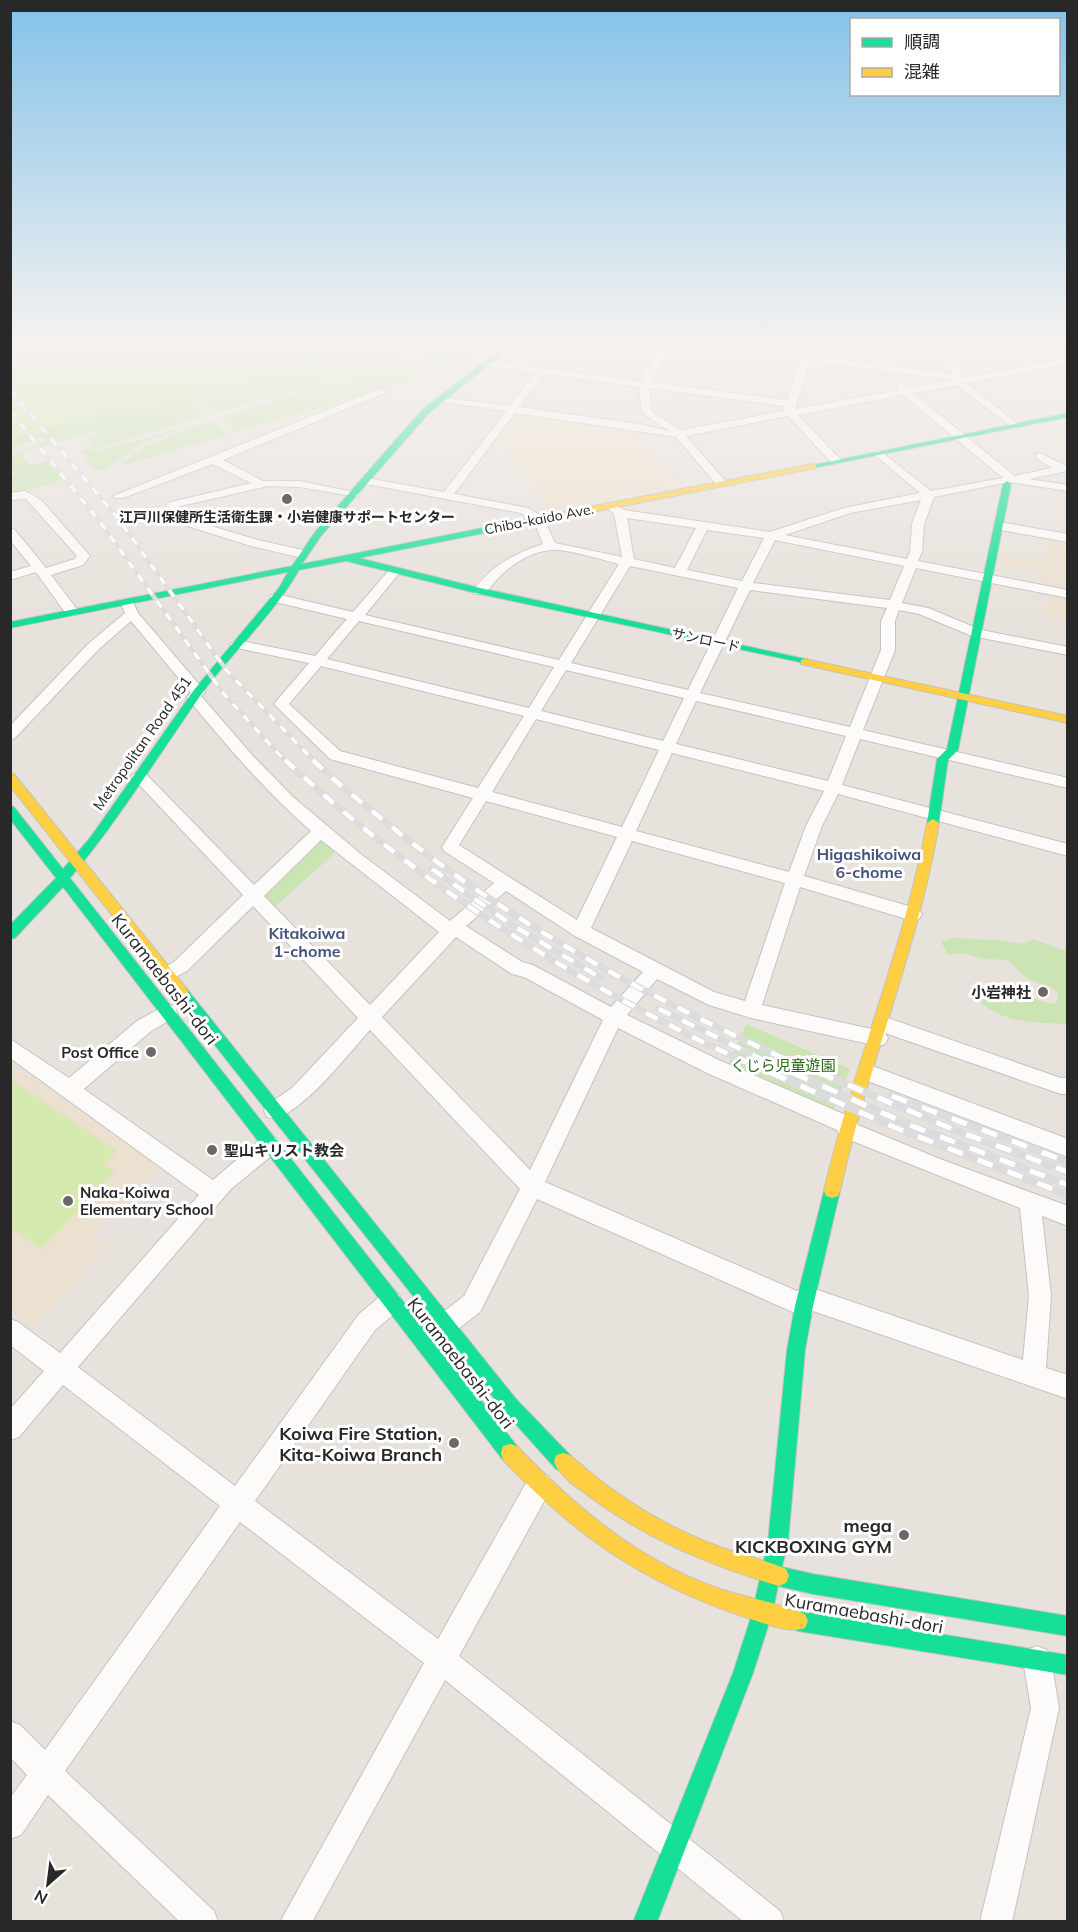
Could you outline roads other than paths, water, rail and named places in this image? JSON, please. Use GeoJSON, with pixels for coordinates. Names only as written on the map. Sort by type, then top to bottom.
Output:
{"type":"FeatureCollection","features":[{"type":"Feature","properties":{"kind":"main road","name":"Metropolitan Road 451"},"geometry":{"type":"LineString","coordinates":[[10,934],[64,877],[94,841],[196,695],[276,598],[303,554],[408,432]]}},
{"type":"Feature","properties":{"kind":"main road","name":"Chiba-kaido Ave."},"geometry":{"type":"LineString","coordinates":[[10,625],[72,612],[129,607],[296,567],[539,519],[615,509],[722,484],[983,432]]}},
{"type":"Feature","properties":{"kind":"main road"},"geometry":{"type":"LineString","coordinates":[[645,1922],[743,1673],[772,1575],[783,1503],[796,1350],[805,1301],[848,1127],[880,1030],[929,851],[943,759],[952,750],[999,526],[1011,481]]}},
{"type":"Feature","properties":{"kind":"main road","name":"サンロード"},"geometry":{"type":"LineString","coordinates":[[346,558],[480,591],[1068,720]]}},
{"type":"Feature","properties":{"kind":"main road","name":"Kuramaebashi-dori"},"geometry":{"type":"LineString","coordinates":[[10,777],[510,1405],[571,1470],[598,1493],[668,1536],[704,1552],[772,1575],[813,1584],[1068,1626]]}},
{"type":"Feature","properties":{"kind":"main road","name":"Kuramaebashi-dori"},"geometry":{"type":"LineString","coordinates":[[10,810],[502,1444],[539,1485],[584,1525],[625,1552],[666,1574],[762,1614],[1068,1665]]}},
{"type":"Feature","properties":{"kind":"street"},"geometry":{"type":"LineString","coordinates":[[119,496],[280,432]]}},
{"type":"Feature","properties":{"kind":"street"},"geometry":{"type":"LineString","coordinates":[[446,497],[495,432]]}},
{"type":"Feature","properties":{"kind":"street"},"geometry":{"type":"LineString","coordinates":[[666,432],[678,434],[686,432]]}},
{"type":"Feature","properties":{"kind":"street"},"geometry":{"type":"LineString","coordinates":[[675,432],[722,484]]}},
{"type":"Feature","properties":{"kind":"street"},"geometry":{"type":"LineString","coordinates":[[811,432],[836,461]]}},
{"type":"Feature","properties":{"kind":"street"},"geometry":{"type":"LineString","coordinates":[[952,432],[1011,481],[1068,488]]}},
{"type":"Feature","properties":{"kind":"street"},"geometry":{"type":"LineString","coordinates":[[879,453],[929,495]]}},
{"type":"Feature","properties":{"kind":"street"},"geometry":{"type":"LineString","coordinates":[[1040,456],[1065,468]]}},
{"type":"Feature","properties":{"kind":"street"},"geometry":{"type":"LineString","coordinates":[[214,460],[261,484]]}},
{"type":"Feature","properties":{"kind":"street"},"geometry":{"type":"LineString","coordinates":[[581,931],[717,642],[771,536],[848,510],[1011,481],[1065,468]]}},
{"type":"Feature","properties":{"kind":"street"},"geometry":{"type":"LineString","coordinates":[[366,481],[524,510],[539,519],[550,546]]}},
{"type":"Feature","properties":{"kind":"street"},"geometry":{"type":"LineString","coordinates":[[303,554],[255,543],[166,516],[172,511],[171,505],[261,484],[299,484],[354,495]]}},
{"type":"Feature","properties":{"kind":"street"},"geometry":{"type":"LineString","coordinates":[[10,497],[23,494],[29,496],[50,516],[84,556],[78,562],[10,576]]}},
{"type":"Feature","properties":{"kind":"street"},"geometry":{"type":"LineString","coordinates":[[751,1010],[772,940],[813,826],[832,788],[888,650],[888,621],[916,552],[918,524],[929,495]]}},
{"type":"Feature","properties":{"kind":"street"},"geometry":{"type":"LineString","coordinates":[[1068,594],[771,536],[615,509],[628,557],[627,561],[450,847],[581,931],[709,998],[751,1010],[880,1030],[1061,1086],[1068,1086]]}},
{"type":"Feature","properties":{"kind":"street"},"geometry":{"type":"LineString","coordinates":[[680,571],[703,525]]}},
{"type":"Feature","properties":{"kind":"street"},"geometry":{"type":"LineString","coordinates":[[999,526],[1068,538]]}},
{"type":"Feature","properties":{"kind":"street"},"geometry":{"type":"LineString","coordinates":[[10,532],[42,570],[72,612]]}},
{"type":"Feature","properties":{"kind":"street"},"geometry":{"type":"LineString","coordinates":[[480,591],[496,569],[520,556],[550,546],[747,586],[894,605],[923,611],[977,633],[1068,651]]}},
{"type":"Feature","properties":{"kind":"street"},"geometry":{"type":"LineString","coordinates":[[395,571],[281,704],[335,755],[794,879],[913,914]]}},
{"type":"Feature","properties":{"kind":"street"},"geometry":{"type":"LineString","coordinates":[[689,592],[697,575]]}},
{"type":"Feature","properties":{"kind":"street"},"geometry":{"type":"LineString","coordinates":[[276,598],[1068,783]]}},
{"type":"Feature","properties":{"kind":"street"},"geometry":{"type":"LineString","coordinates":[[10,735],[129,607],[196,695],[266,780],[370,871],[453,929],[518,969],[527,970],[613,1018],[714,1067],[934,1166],[1068,1216]]}},
{"type":"Feature","properties":{"kind":"street"},"geometry":{"type":"LineString","coordinates":[[237,644],[832,788],[1068,850]]}},
{"type":"Feature","properties":{"kind":"street"},"geometry":{"type":"LineString","coordinates":[[139,776],[532,1187],[805,1301],[1068,1387]]}},
{"type":"Feature","properties":{"kind":"street"},"geometry":{"type":"LineString","coordinates":[[168,974],[181,966],[321,830]]}},
{"type":"Feature","properties":{"kind":"street"},"geometry":{"type":"LineString","coordinates":[[274,1111],[299,1094],[453,929],[506,884]]}},
{"type":"Feature","properties":{"kind":"street"},"geometry":{"type":"LineString","coordinates":[[446,1324],[472,1304],[532,1187],[613,1018],[654,970]]}},
{"type":"Feature","properties":{"kind":"street"},"geometry":{"type":"LineString","coordinates":[[70,1089],[144,1026],[168,1012]]}},
{"type":"Feature","properties":{"kind":"street"},"geometry":{"type":"LineString","coordinates":[[10,1047],[214,1193]]}},
{"type":"Feature","properties":{"kind":"street"},"geometry":{"type":"LineString","coordinates":[[867,1072],[1068,1148]]}},
{"type":"Feature","properties":{"kind":"street"},"geometry":{"type":"LineString","coordinates":[[10,1428],[214,1193],[244,1163],[269,1145]]}},
{"type":"Feature","properties":{"kind":"street"},"geometry":{"type":"LineString","coordinates":[[1030,1202],[1040,1296],[1034,1376]]}},
{"type":"Feature","properties":{"kind":"street"},"geometry":{"type":"LineString","coordinates":[[10,1824],[367,1322],[391,1302]]}},
{"type":"Feature","properties":{"kind":"street"},"geometry":{"type":"LineString","coordinates":[[10,1330],[442,1660],[769,1922]]}},
{"type":"Feature","properties":{"kind":"street"},"geometry":{"type":"LineString","coordinates":[[295,1922],[539,1485]]}},
{"type":"Feature","properties":{"kind":"street"},"geometry":{"type":"LineString","coordinates":[[996,1922],[1045,1708],[1037,1660]]}},
{"type":"Feature","properties":{"kind":"street"},"geometry":{"type":"LineString","coordinates":[[10,1735],[46,1773],[203,1922]]}},
{"type":"Feature","properties":{"kind":"railway"},"geometry":{"type":"LineString","coordinates":[[27,432],[100,522],[224,694],[286,762]]}},
{"type":"Feature","properties":{"kind":"railway"},"geometry":{"type":"LineString","coordinates":[[46,432],[117,517],[227,671],[314,761]]}},
{"type":"Feature","properties":{"kind":"railway"},"geometry":{"type":"LineString","coordinates":[[285,760],[336,806],[390,849],[503,929],[622,1000],[745,1062]]}},
{"type":"Feature","properties":{"kind":"railway"},"geometry":{"type":"LineString","coordinates":[[314,761],[347,791],[429,856],[528,923],[579,954],[684,1011],[792,1062]]}},
{"type":"Feature","properties":{"kind":"railway"},"geometry":{"type":"LineString","coordinates":[[432,869],[512,925],[601,978]]}},
{"type":"Feature","properties":{"kind":"railway"},"geometry":{"type":"LineString","coordinates":[[659,1009],[767,1062]]}},
{"type":"Feature","properties":{"kind":"railway"},"geometry":{"type":"LineString","coordinates":[[742,1060],[896,1128],[1068,1195]]}},
{"type":"Feature","properties":{"kind":"railway"},"geometry":{"type":"LineString","coordinates":[[764,1060],[912,1126],[1068,1185]]}},
{"type":"Feature","properties":{"kind":"railway"},"geometry":{"type":"LineString","coordinates":[[789,1060],[957,1131],[1068,1172]]}},
{"type":"Feature","properties":{"kind":"railway"},"geometry":{"type":"LineString","coordinates":[[892,1096],[1068,1162]]}},
{"type":"Feature","properties":{"kind":"place","name":"江戸川保健所生活衛生課・小岩健康サポートセンター"},"geometry":{"type":"Point","coordinates":[287,499]}},
{"type":"Feature","properties":{"kind":"place","name":"小岩神社"},"geometry":{"type":"Point","coordinates":[1043,992]}},
{"type":"Feature","properties":{"kind":"place","name":"Post Office"},"geometry":{"type":"Point","coordinates":[151,1052]}},
{"type":"Feature","properties":{"kind":"place","name":"聖山キリスト教会"},"geometry":{"type":"Point","coordinates":[212,1150]}},
{"type":"Feature","properties":{"kind":"place","name":"Naka-Koiwa Elementary School"},"geometry":{"type":"Point","coordinates":[68,1201]}},
{"type":"Feature","properties":{"kind":"place","name":"Koiwa Fire Station, Kita-Koiwa Branch"},"geometry":{"type":"Point","coordinates":[454,1443]}},
{"type":"Feature","properties":{"kind":"place","name":"mega KICKBOXING GYM"},"geometry":{"type":"Point","coordinates":[904,1535]}},
{"type":"Feature","properties":{"kind":"district","name":"Higashikoiwa 6-chome"},"geometry":{"type":"Point","coordinates":[869,863]}},
{"type":"Feature","properties":{"kind":"district","name":"Kitakoiwa 1-chome"},"geometry":{"type":"Point","coordinates":[307,942]}},
{"type":"Feature","properties":{"kind":"park label","name":"くじら児童遊園"},"geometry":{"type":"Point","coordinates":[783,1065]}}]}
